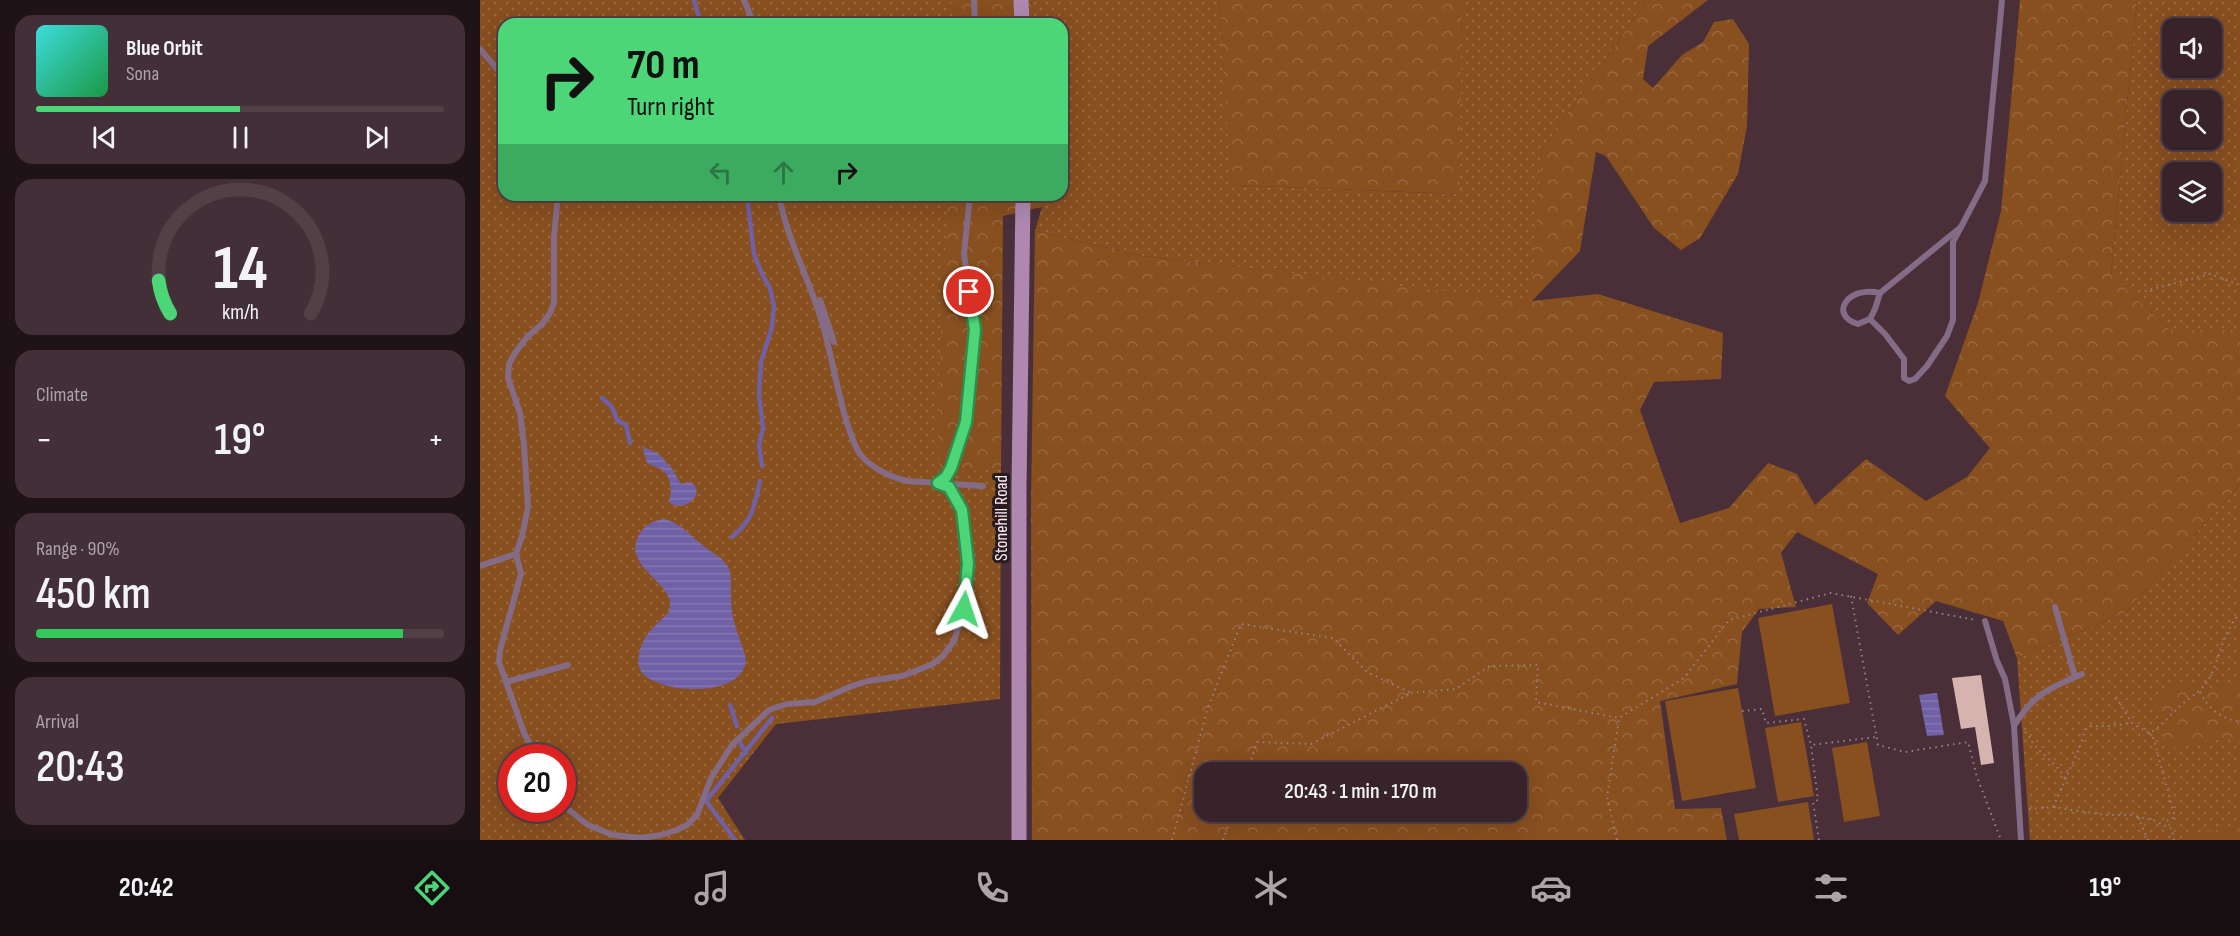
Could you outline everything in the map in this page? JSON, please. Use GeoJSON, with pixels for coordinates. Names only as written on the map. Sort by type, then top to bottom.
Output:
{"type":"FeatureCollection","features":[{"type":"Feature","properties":{"kind":"street"},"geometry":{"type":"LineString","coordinates":[[1021,0],[1022,18]]}},
{"type":"Feature","properties":{"kind":"street","name":"Stonehill Road"},"geometry":{"type":"LineString","coordinates":[[1019,840],[1019,488],[1023,201]]}},
{"type":"Feature","properties":{"kind":"lane"},"geometry":{"type":"LineString","coordinates":[[744,0],[752,18]]}},
{"type":"Feature","properties":{"kind":"lane"},"geometry":{"type":"LineString","coordinates":[[974,0],[975,18]]}},
{"type":"Feature","properties":{"kind":"lane"},"geometry":{"type":"LineString","coordinates":[[1870,319],[1904,359],[1904,378],[1909,381],[1915,379],[1940,351],[1947,336],[1953,320],[1953,242],[1985,182],[2002,0]]}},
{"type":"Feature","properties":{"kind":"lane"},"geometry":{"type":"LineString","coordinates":[[480,49],[498,70]]}},
{"type":"Feature","properties":{"kind":"lane"},"geometry":{"type":"LineString","coordinates":[[530,744],[524,734],[500,662],[500,650],[521,574],[516,554],[528,507],[528,481],[520,413],[508,378],[509,364],[515,352],[542,324],[554,303],[554,237],[557,201]]}},
{"type":"Feature","properties":{"kind":"lane"},"geometry":{"type":"LineString","coordinates":[[780,201],[783,218],[823,325],[837,390],[853,440],[860,453],[869,463],[882,471],[907,481],[982,486]]}},
{"type":"Feature","properties":{"kind":"lane"},"geometry":{"type":"LineString","coordinates":[[938,483],[946,477],[951,468],[966,422],[975,329],[964,255],[969,201]]}},
{"type":"Feature","properties":{"kind":"lane"},"geometry":{"type":"LineString","coordinates":[[1881,293],[1870,290],[1852,295],[1844,308],[1844,314],[1852,323],[1858,324],[1870,319],[1881,293],[1962,227]]}},
{"type":"Feature","properties":{"kind":"lane"},"geometry":{"type":"LineString","coordinates":[[820,300],[834,342]]}},
{"type":"Feature","properties":{"kind":"lane"},"geometry":{"type":"LineString","coordinates":[[576,816],[599,830],[614,835],[641,838],[677,830],[687,825],[697,815],[711,778],[732,745],[769,710],[787,704],[815,702],[868,681],[902,676],[931,665],[942,657],[954,641],[964,609],[968,563],[962,510],[949,487],[938,483]]}},
{"type":"Feature","properties":{"kind":"lane"},"geometry":{"type":"LineString","coordinates":[[480,566],[516,554]]}},
{"type":"Feature","properties":{"kind":"lane"},"geometry":{"type":"LineString","coordinates":[[2055,607],[2075,677]]}},
{"type":"Feature","properties":{"kind":"lane"},"geometry":{"type":"LineString","coordinates":[[1985,621],[1996,661],[2005,679],[2014,726],[2021,840]]}},
{"type":"Feature","properties":{"kind":"lane"},"geometry":{"type":"LineString","coordinates":[[506,682],[568,665]]}},
{"type":"Feature","properties":{"kind":"lane"},"geometry":{"type":"LineString","coordinates":[[2014,726],[2023,711],[2043,691],[2082,674]]}},
{"type":"Feature","properties":{"kind":"path"},"geometry":{"type":"LineString","coordinates":[[2145,291],[2210,274],[2240,285]]}},
{"type":"Feature","properties":{"kind":"path"},"geometry":{"type":"LineString","coordinates":[[1250,762],[1257,742],[1311,744],[1411,693],[1456,689],[1489,666],[1538,665],[1536,702],[1619,718],[1684,678],[1729,620],[1831,592],[1985,621]]}},
{"type":"Feature","properties":{"kind":"path"},"geometry":{"type":"LineString","coordinates":[[1851,596],[1878,745],[1905,753],[1968,742],[1977,777],[2001,840]]}},
{"type":"Feature","properties":{"kind":"path"},"geometry":{"type":"LineString","coordinates":[[2150,733],[2200,692],[2212,673],[2230,629],[2240,614]]}},
{"type":"Feature","properties":{"kind":"path"},"geometry":{"type":"LineString","coordinates":[[1173,840],[1208,707],[1241,624],[1333,638],[1367,672],[1411,693]]}},
{"type":"Feature","properties":{"kind":"path"},"geometry":{"type":"LineString","coordinates":[[2200,692],[2209,707],[2218,715],[2240,722]]}},
{"type":"Feature","properties":{"kind":"path"},"geometry":{"type":"LineString","coordinates":[[2116,697],[2132,723],[2153,737],[2175,817],[2163,823]]}},
{"type":"Feature","properties":{"kind":"path"},"geometry":{"type":"LineString","coordinates":[[1742,711],[1762,708],[1766,723],[1804,719],[1811,745],[1818,800],[1813,802],[1819,840]]}},
{"type":"Feature","properties":{"kind":"path"},"geometry":{"type":"LineString","coordinates":[[1617,840],[1608,797],[1619,718]]}},
{"type":"Feature","properties":{"kind":"path"},"geometry":{"type":"LineString","coordinates":[[2053,807],[2085,731],[2090,726],[2132,723]]}},
{"type":"Feature","properties":{"kind":"path"},"geometry":{"type":"LineString","coordinates":[[2014,726],[2028,734],[2032,744],[2057,766],[2066,780]]}},
{"type":"Feature","properties":{"kind":"path"},"geometry":{"type":"LineString","coordinates":[[1811,745],[1876,737]]}},
{"type":"Feature","properties":{"kind":"path"},"geometry":{"type":"LineString","coordinates":[[2020,810],[2053,807],[2138,817],[2163,823],[2172,829],[2174,840]]}},
{"type":"Feature","properties":{"kind":"path"},"geometry":{"type":"LineString","coordinates":[[2138,817],[2148,840]]}},
{"type":"Feature","properties":{"kind":"path"},"geometry":{"type":"LineString","coordinates":[[1223,840],[1229,822]]}},
{"type":"Feature","properties":{"kind":"green space"},"geometry":{"type":"Polygon","coordinates":[[[480,0],[989,0],[990,18],[498,18],[498,201],[992,201],[986,447],[1001,469],[1000,699],[776,724],[718,798],[745,840],[480,840],[480,0]]]}},
{"type":"Feature","properties":{"kind":"green space"},"geometry":{"type":"Polygon","coordinates":[[[951,0],[1031,0],[1032,18],[952,18],[951,0]]]}},
{"type":"Feature","properties":{"kind":"green space"},"geometry":{"type":"Polygon","coordinates":[[[1031,0],[1219,0],[1232,185],[1458,194],[1462,0],[1647,0],[1542,150],[1532,302],[1143,256],[1035,231],[1042,201],[1068,201],[1068,18],[1032,18],[1031,0]]]}},
{"type":"Feature","properties":{"kind":"green space"},"geometry":{"type":"Polygon","coordinates":[[[1219,0],[1462,0],[1459,194],[1231,185],[1219,0]]]}},
{"type":"Feature","properties":{"kind":"green space"},"geometry":{"type":"Polygon","coordinates":[[[1647,0],[1708,0],[1648,46],[1643,79],[1653,88],[1682,55],[1703,42],[1714,22],[1733,19],[1749,44],[1747,126],[1738,174],[1700,238],[1681,250],[1654,228],[1606,156],[1596,152],[1580,251],[1532,301],[1598,294],[1723,333],[1721,379],[1654,382],[1640,410],[1680,523],[1729,508],[1768,463],[1797,474],[1815,505],[1866,459],[1926,501],[1967,477],[1990,448],[1945,396],[1978,303],[2001,211],[2020,0],[2137,0],[2111,275],[2170,330],[2240,330],[2240,484],[2125,613],[2017,658],[2003,621],[1936,601],[1898,635],[1867,603],[1878,574],[1797,532],[1781,553],[1796,607],[1759,609],[1742,632],[1737,684],[1660,701],[1675,809],[1721,808],[1727,840],[1032,840],[1031,506],[1035,231],[1143,256],[1531,301],[1542,150],[1647,0]]]}},
{"type":"Feature","properties":{"kind":"green space"},"geometry":{"type":"Polygon","coordinates":[[[2137,0],[2240,0],[2240,330],[2170,330],[2111,275],[2137,0]]]}},
{"type":"Feature","properties":{"kind":"green space"},"geometry":{"type":"Polygon","coordinates":[[[948,201],[1042,201],[1042,207],[1003,216],[1001,469],[939,473],[937,416],[948,201]]]}},
{"type":"Feature","properties":{"kind":"green space"},"geometry":{"type":"Polygon","coordinates":[[[2240,484],[2240,840],[2030,840],[2017,658],[2125,613],[2240,484]]]}},
{"type":"Feature","properties":{"kind":"green space"},"geometry":{"type":"Polygon","coordinates":[[[1832,604],[1850,703],[1775,716],[1758,618],[1832,604]]]}},
{"type":"Feature","properties":{"kind":"green space"},"geometry":{"type":"Polygon","coordinates":[[[2176,680],[2211,688],[2240,681],[2240,737],[2166,749],[2156,704],[2176,680]]]}},
{"type":"Feature","properties":{"kind":"green space"},"geometry":{"type":"Polygon","coordinates":[[[1738,688],[1756,788],[1682,801],[1665,701],[1738,688]]]}},
{"type":"Feature","properties":{"kind":"green space"},"geometry":{"type":"Polygon","coordinates":[[[1801,722],[1814,796],[1778,802],[1765,728],[1801,722]]]}},
{"type":"Feature","properties":{"kind":"green space"},"geometry":{"type":"Polygon","coordinates":[[[1867,742],[1880,816],[1844,822],[1832,748],[1867,742]]]}},
{"type":"Feature","properties":{"kind":"green space"},"geometry":{"type":"Polygon","coordinates":[[[1808,802],[1814,840],[1739,840],[1734,814],[1808,802]]]}},
{"type":"Feature","properties":{"kind":"green space"},"geometry":{"type":"Polygon","coordinates":[[[2240,828],[2240,840],[2189,840],[2189,836],[2206,831],[2240,828]]]}},
{"type":"Feature","properties":{"kind":"shaded area"},"geometry":{"type":"Polygon","coordinates":[[[642,446],[659,454],[673,470],[681,484],[691,482],[697,492],[692,501],[682,506],[670,503],[671,489],[668,477],[664,471],[647,463],[642,446]]]}},
{"type":"Feature","properties":{"kind":"shaded area"},"geometry":{"type":"Polygon","coordinates":[[[664,519],[681,527],[719,557],[730,571],[733,617],[746,661],[741,673],[731,681],[717,687],[701,689],[667,686],[643,674],[639,666],[639,652],[644,640],[668,613],[670,603],[662,587],[638,559],[636,543],[645,527],[664,519]]]}},
{"type":"Feature","properties":{"kind":"shaded area"},"geometry":{"type":"Polygon","coordinates":[[[1937,693],[1944,735],[1927,736],[1919,695],[1937,693]]]}},
{"type":"Feature","properties":{"kind":"building"},"geometry":{"type":"Polygon","coordinates":[[[1981,675],[1994,763],[1981,765],[1975,727],[1961,729],[1952,678],[1981,675]]]}},
{"type":"Feature","properties":{"kind":"waterway"},"geometry":{"type":"LineString","coordinates":[[694,0],[699,18]]}},
{"type":"Feature","properties":{"kind":"waterway"},"geometry":{"type":"LineString","coordinates":[[748,201],[754,254],[770,288],[774,306],[772,327],[761,362],[759,394],[763,428],[759,445],[762,466]]}},
{"type":"Feature","properties":{"kind":"waterway"},"geometry":{"type":"LineString","coordinates":[[602,398],[612,407],[617,420],[626,425],[630,443]]}},
{"type":"Feature","properties":{"kind":"waterway"},"geometry":{"type":"LineString","coordinates":[[732,537],[749,519],[760,481]]}},
{"type":"Feature","properties":{"kind":"waterway"},"geometry":{"type":"LineString","coordinates":[[730,705],[737,726]]}},
{"type":"Feature","properties":{"kind":"waterway"},"geometry":{"type":"LineString","coordinates":[[735,840],[706,801],[772,718]]}},
{"type":"Feature","properties":{"kind":"waterway"},"geometry":{"type":"LineString","coordinates":[[739,741],[746,753]]}},
{"type":"Feature","properties":{"kind":"route"},"geometry":{"type":"LineString","coordinates":[[964,609],[968,563],[962,510],[949,487],[938,483],[946,477],[951,468],[966,422],[975,329],[969,292]]}}]}
